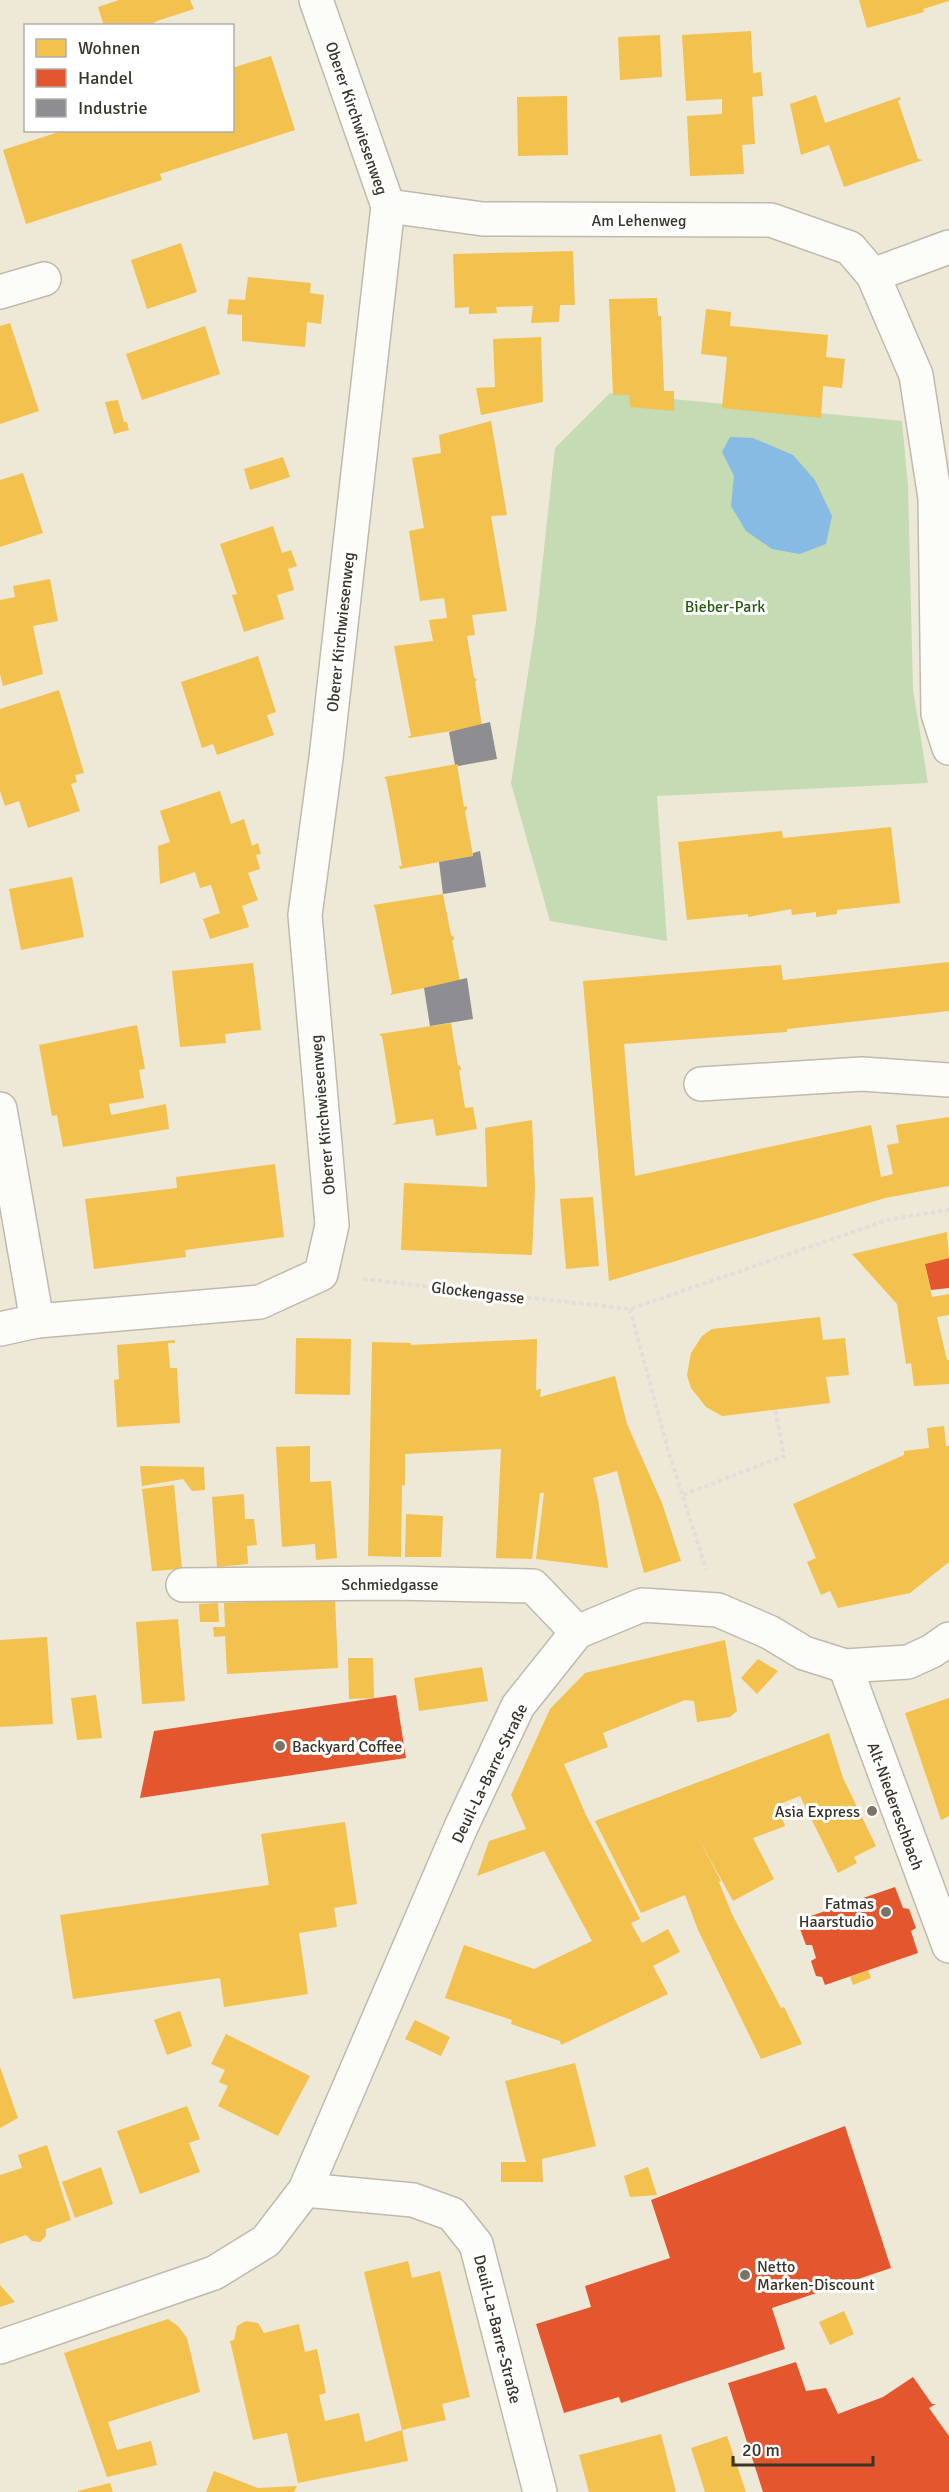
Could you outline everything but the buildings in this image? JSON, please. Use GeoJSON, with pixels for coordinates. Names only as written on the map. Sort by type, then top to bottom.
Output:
{"type":"FeatureCollection","features":[{"type":"Feature","properties":{"kind":"street","name":"Oberer Kirchwiesenweg"},"geometry":{"type":"LineString","coordinates":[[316,0],[388,206],[326,758],[304,915],[332,1225],[321,1274]]}},
{"type":"Feature","properties":{"kind":"street","name":"Am Lehenweg"},"geometry":{"type":"LineString","coordinates":[[388,206],[483,219],[771,220],[850,248],[873,276],[916,375],[935,498],[938,714],[949,748]]}},
{"type":"Feature","properties":{"kind":"street"},"geometry":{"type":"LineString","coordinates":[[873,276],[949,247]]}},
{"type":"Feature","properties":{"kind":"street"},"geometry":{"type":"LineString","coordinates":[[0,292],[44,279]]}},
{"type":"Feature","properties":{"kind":"street"},"geometry":{"type":"LineString","coordinates":[[701,1084],[862,1074],[949,1080]]}},
{"type":"Feature","properties":{"kind":"street"},"geometry":{"type":"LineString","coordinates":[[0,1109],[37,1321]]}},
{"type":"Feature","properties":{"kind":"street"},"geometry":{"type":"LineString","coordinates":[[0,1329],[37,1321],[260,1302],[321,1274]]}},
{"type":"Feature","properties":{"kind":"street","name":"Schmiedgasse"},"geometry":{"type":"LineString","coordinates":[[183,1585],[394,1583],[533,1586],[577,1632]]}},
{"type":"Feature","properties":{"kind":"street","name":"Deuil-La-Barre-Straße"},"geometry":{"type":"LineString","coordinates":[[0,2347],[214,2273],[266,2241],[305,2190],[461,1827],[518,1706],[577,1632],[642,1605],[718,1610],[770,1632],[804,1653],[845,1666],[908,1662],[932,1651],[949,1639]]}},
{"type":"Feature","properties":{"kind":"street","name":"Alt-Niedereschbach"},"geometry":{"type":"LineString","coordinates":[[845,1666],[949,1946]]}},
{"type":"Feature","properties":{"kind":"street","name":"Deuil-La-Barre-Straße"},"geometry":{"type":"LineString","coordinates":[[305,2190],[413,2200],[452,2214],[476,2244],[540,2492]]}},
{"type":"Feature","properties":{"kind":"path","name":"Glockengasse"},"geometry":{"type":"LineString","coordinates":[[321,1274],[630,1309],[891,1219],[949,1210]]}},
{"type":"Feature","properties":{"kind":"path"},"geometry":{"type":"LineString","coordinates":[[630,1309],[668,1450],[718,1610]]}},
{"type":"Feature","properties":{"kind":"path"},"geometry":{"type":"LineString","coordinates":[[683,1495],[784,1456],[775,1409]]}},
{"type":"Feature","properties":{"kind":"green space","name":"Bieber-Park"},"geometry":{"type":"Polygon","coordinates":[[[610,393],[902,421],[908,487],[913,689],[928,783],[657,796],[667,941],[550,921],[511,783],[536,622],[555,448],[610,393]]]}},
{"type":"Feature","properties":{"kind":"water"},"geometry":{"type":"Polygon","coordinates":[[[730,437],[753,438],[793,455],[815,480],[832,516],[826,544],[800,554],[772,549],[746,531],[731,506],[734,476],[722,452],[730,437]]]}},
{"type":"Feature","properties":{"kind":"place","name":"Backyard Coffee"},"geometry":{"type":"Point","coordinates":[280,1746]}},
{"type":"Feature","properties":{"kind":"place","name":"Asia Express"},"geometry":{"type":"Point","coordinates":[872,1811]}},
{"type":"Feature","properties":{"kind":"place","name":"Fatmas Haarstudio"},"geometry":{"type":"Point","coordinates":[886,1912]}},
{"type":"Feature","properties":{"kind":"place","name":"Netto Marken-Discount"},"geometry":{"type":"Point","coordinates":[745,2275]}}]}
